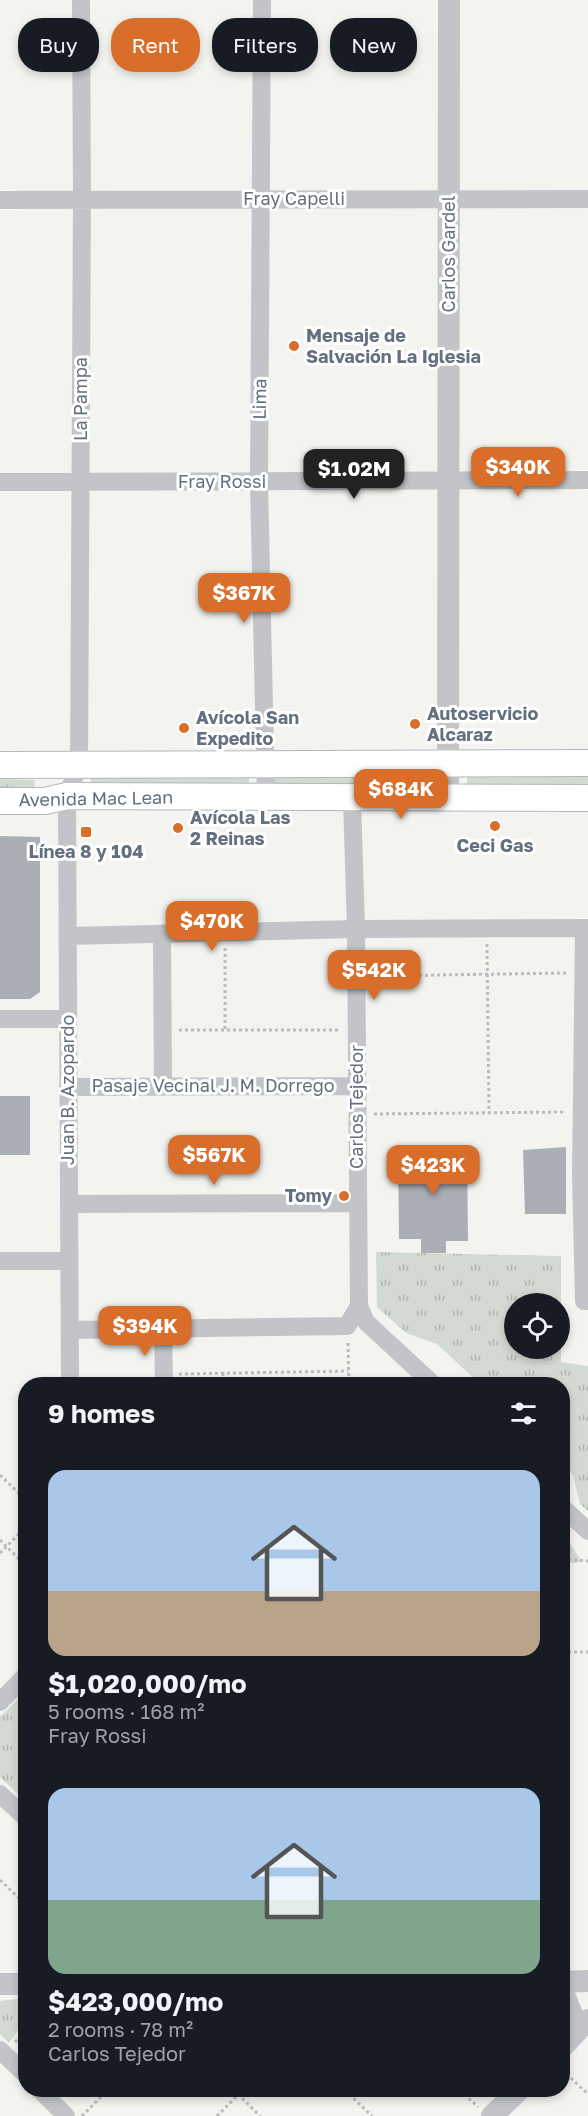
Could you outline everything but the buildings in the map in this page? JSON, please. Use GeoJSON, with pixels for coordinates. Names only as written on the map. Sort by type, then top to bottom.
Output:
{"type":"FeatureCollection","features":[{"type":"Feature","properties":{"kind":"main road","name":"Avenida Mac Lean"},"geometry":{"type":"LineString","coordinates":[[0,765],[588,763]]}},
{"type":"Feature","properties":{"kind":"main road","name":"Avenida Mac Lean"},"geometry":{"type":"LineString","coordinates":[[0,801],[45,801],[67,796],[352,799],[588,798]]}},
{"type":"Feature","properties":{"kind":"street","name":"La Pampa"},"geometry":{"type":"LineString","coordinates":[[67,796],[79,765],[81,0]]}},
{"type":"Feature","properties":{"kind":"street","name":"Lima"},"geometry":{"type":"LineString","coordinates":[[262,0],[259,483],[266,798]]}},
{"type":"Feature","properties":{"kind":"street","name":"Carlos Gardel"},"geometry":{"type":"LineString","coordinates":[[448,797],[449,0]]}},
{"type":"Feature","properties":{"kind":"street","name":"Fray Capelli"},"geometry":{"type":"LineString","coordinates":[[0,200],[262,198],[588,200]]}},
{"type":"Feature","properties":{"kind":"street","name":"Fray Rossi"},"geometry":{"type":"LineString","coordinates":[[0,482],[259,483],[588,480]]}},
{"type":"Feature","properties":{"kind":"street","name":"Juan B. Azopardo"},"geometry":{"type":"LineString","coordinates":[[67,796],[70,1377]]}},
{"type":"Feature","properties":{"kind":"street","name":"Carlos Tejedor"},"geometry":{"type":"LineString","coordinates":[[352,799],[356,930],[358,1306]]}},
{"type":"Feature","properties":{"kind":"street"},"geometry":{"type":"LineString","coordinates":[[68,936],[356,930],[586,929],[586,1053],[583,1112],[586,1301]]}},
{"type":"Feature","properties":{"kind":"street"},"geometry":{"type":"LineString","coordinates":[[162,935],[163,1086]]}},
{"type":"Feature","properties":{"kind":"street"},"geometry":{"type":"LineString","coordinates":[[0,1019],[68,1018]]}},
{"type":"Feature","properties":{"kind":"street","name":"Pasaje Vecinal J. M. Dorrego"},"geometry":{"type":"LineString","coordinates":[[68,1087],[357,1086]]}},
{"type":"Feature","properties":{"kind":"street"},"geometry":{"type":"LineString","coordinates":[[70,1204],[358,1203]]}},
{"type":"Feature","properties":{"kind":"street"},"geometry":{"type":"LineString","coordinates":[[0,1261],[69,1260]]}},
{"type":"Feature","properties":{"kind":"street"},"geometry":{"type":"LineString","coordinates":[[70,1330],[347,1326],[358,1306]]}},
{"type":"Feature","properties":{"kind":"street"},"geometry":{"type":"LineString","coordinates":[[358,1306],[366,1322],[425,1377]]}},
{"type":"Feature","properties":{"kind":"street"},"geometry":{"type":"LineString","coordinates":[[163,1329],[164,1377]]}},
{"type":"Feature","properties":{"kind":"street"},"geometry":{"type":"LineString","coordinates":[[570,1514],[588,1531]]}},
{"type":"Feature","properties":{"kind":"street"},"geometry":{"type":"LineString","coordinates":[[0,1702],[18,1684]]}},
{"type":"Feature","properties":{"kind":"street"},"geometry":{"type":"LineString","coordinates":[[0,1794],[18,1811]]}},
{"type":"Feature","properties":{"kind":"street"},"geometry":{"type":"LineString","coordinates":[[570,1982],[588,1981]]}},
{"type":"Feature","properties":{"kind":"street"},"geometry":{"type":"LineString","coordinates":[[0,1984],[18,1984]]}},
{"type":"Feature","properties":{"kind":"street"},"geometry":{"type":"LineString","coordinates":[[570,1998],[584,2024],[570,2039]]}},
{"type":"Feature","properties":{"kind":"street"},"geometry":{"type":"LineString","coordinates":[[0,2050],[18,2067]]}},
{"type":"Feature","properties":{"kind":"street"},"geometry":{"type":"LineString","coordinates":[[47,2097],[66,2116]]}},
{"type":"Feature","properties":{"kind":"street"},"geometry":{"type":"LineString","coordinates":[[486,2113],[509,2097]]}},
{"type":"Feature","properties":{"kind":"path"},"geometry":{"type":"LineString","coordinates":[[486,929],[489,974],[489,1113]]}},
{"type":"Feature","properties":{"kind":"path"},"geometry":{"type":"LineString","coordinates":[[225,934],[225,1030]]}},
{"type":"Feature","properties":{"kind":"path"},"geometry":{"type":"LineString","coordinates":[[356,977],[586,972]]}},
{"type":"Feature","properties":{"kind":"path"},"geometry":{"type":"LineString","coordinates":[[162,1030],[357,1030]]}},
{"type":"Feature","properties":{"kind":"path"},"geometry":{"type":"LineString","coordinates":[[357,1114],[583,1112]]}},
{"type":"Feature","properties":{"kind":"path"},"geometry":{"type":"LineString","coordinates":[[347,1326],[348,1377]]}},
{"type":"Feature","properties":{"kind":"path"},"geometry":{"type":"LineString","coordinates":[[184,1377],[223,1373],[348,1371]]}},
{"type":"Feature","properties":{"kind":"path"},"geometry":{"type":"LineString","coordinates":[[0,1475],[18,1492]]}},
{"type":"Feature","properties":{"kind":"path"},"geometry":{"type":"LineString","coordinates":[[0,1553],[18,1535]]}},
{"type":"Feature","properties":{"kind":"path"},"geometry":{"type":"LineString","coordinates":[[0,1540],[18,1558]]}},
{"type":"Feature","properties":{"kind":"path"},"geometry":{"type":"LineString","coordinates":[[570,1560],[588,1561]]}},
{"type":"Feature","properties":{"kind":"path"},"geometry":{"type":"LineString","coordinates":[[570,1652],[588,1652]]}},
{"type":"Feature","properties":{"kind":"path"},"geometry":{"type":"LineString","coordinates":[[0,1880],[18,1897]]}},
{"type":"Feature","properties":{"kind":"path"},"geometry":{"type":"LineString","coordinates":[[570,2077],[588,2094]]}},
{"type":"Feature","properties":{"kind":"path"},"geometry":{"type":"LineString","coordinates":[[82,2116],[101,2097]]}},
{"type":"Feature","properties":{"kind":"path"},"geometry":{"type":"LineString","coordinates":[[217,2116],[235,2097]]}},
{"type":"Feature","properties":{"kind":"path"},"geometry":{"type":"LineString","coordinates":[[241,2097],[260,2116]]}},
{"type":"Feature","properties":{"kind":"path"},"geometry":{"type":"LineString","coordinates":[[352,2097],[372,2116]]}},
{"type":"Feature","properties":{"kind":"path"},"geometry":{"type":"LineString","coordinates":[[468,2097],[486,2113]]}},
{"type":"Feature","properties":{"kind":"green space"},"geometry":{"type":"Polygon","coordinates":[[[91,775],[249,775],[249,789],[91,790],[91,775]]]}},
{"type":"Feature","properties":{"kind":"green space"},"geometry":{"type":"Polygon","coordinates":[[[429,776],[429,791],[272,791],[272,777],[429,776]]]}},
{"type":"Feature","properties":{"kind":"green space"},"geometry":{"type":"Polygon","coordinates":[[[467,777],[588,777],[588,791],[467,791],[467,777]]]}},
{"type":"Feature","properties":{"kind":"green space"},"geometry":{"type":"Polygon","coordinates":[[[0,779],[35,780],[34,793],[0,793],[0,779]]]}},
{"type":"Feature","properties":{"kind":"green space"},"geometry":{"type":"Polygon","coordinates":[[[376,1252],[561,1256],[561,1293],[504,1293],[504,1359],[561,1359],[561,1362],[588,1366],[588,1511],[580,1504],[573,1475],[570,1472],[570,1377],[472,1377],[437,1344],[406,1333],[377,1307],[376,1252]]]}},
{"type":"Feature","properties":{"kind":"green space"},"geometry":{"type":"Polygon","coordinates":[[[570,1544],[582,1562],[570,1563],[570,1544]]]}},
{"type":"Feature","properties":{"kind":"green space"},"geometry":{"type":"Polygon","coordinates":[[[18,1699],[18,1794],[0,1777],[0,1717],[18,1699]]]}},
{"type":"Feature","properties":{"kind":"green space"},"geometry":{"type":"Polygon","coordinates":[[[18,1999],[18,2030],[9,2043],[0,2034],[0,2001],[18,1999]]]}},
{"type":"Feature","properties":{"kind":"place","name":"Mensaje de Salvación La Iglesia"},"geometry":{"type":"Point","coordinates":[294,346]}},
{"type":"Feature","properties":{"kind":"place","name":"Autoservicio Alcaraz"},"geometry":{"type":"Point","coordinates":[415,724]}},
{"type":"Feature","properties":{"kind":"place","name":"Avícola San Expedito"},"geometry":{"type":"Point","coordinates":[184,728]}},
{"type":"Feature","properties":{"kind":"place","name":"Ceci Gas"},"geometry":{"type":"Point","coordinates":[495,826]}},
{"type":"Feature","properties":{"kind":"place","name":"Avícola Las 2 Reinas"},"geometry":{"type":"Point","coordinates":[178,828]}},
{"type":"Feature","properties":{"kind":"place","name":"Línea 8 y 104"},"geometry":{"type":"Point","coordinates":[86,832]}},
{"type":"Feature","properties":{"kind":"place","name":"Tomy"},"geometry":{"type":"Point","coordinates":[344,1196]}}]}
